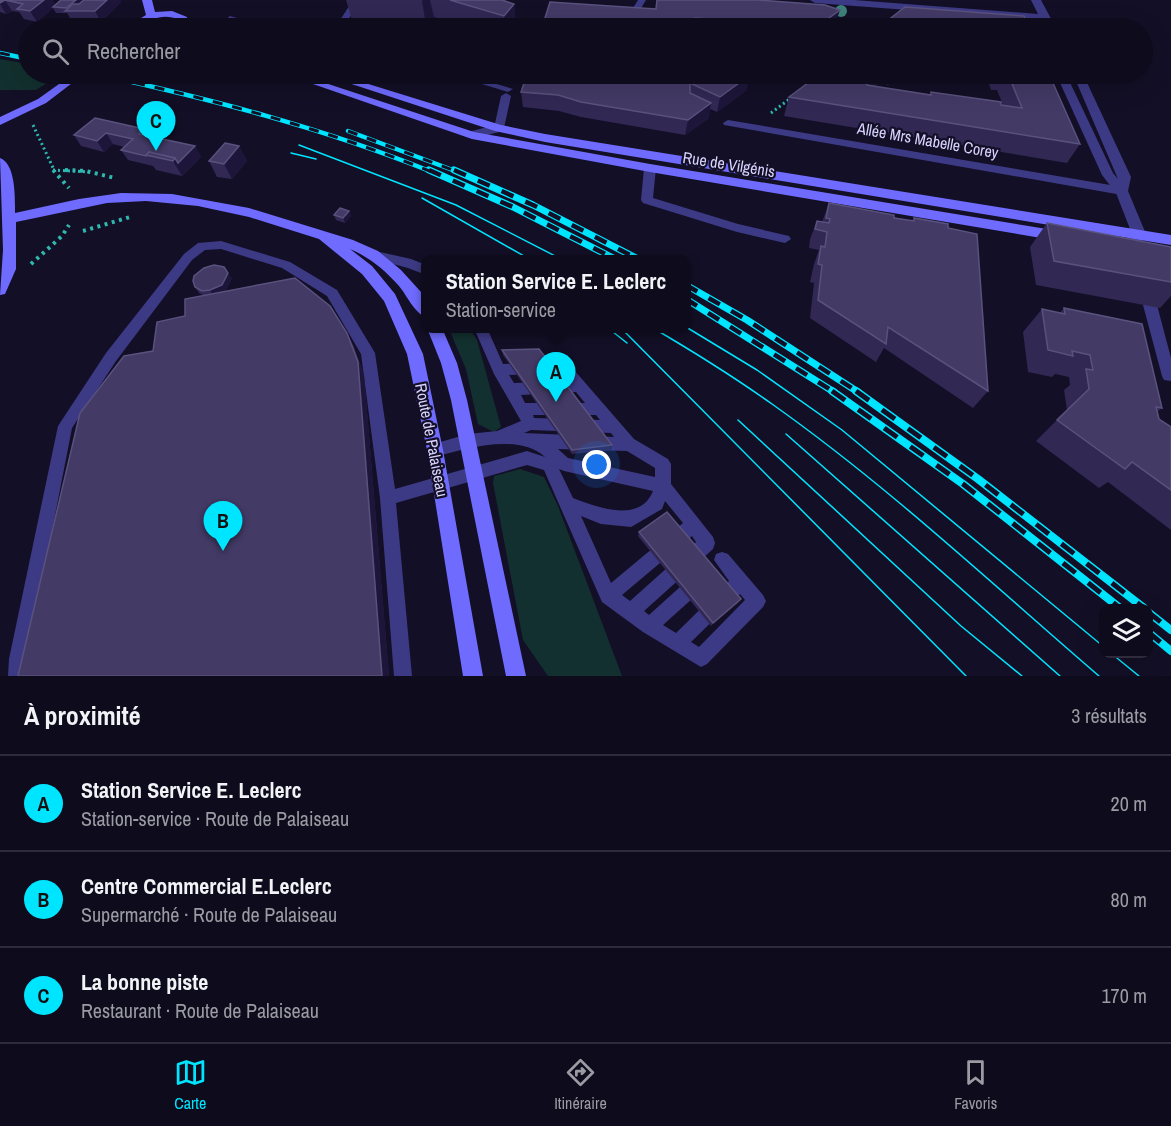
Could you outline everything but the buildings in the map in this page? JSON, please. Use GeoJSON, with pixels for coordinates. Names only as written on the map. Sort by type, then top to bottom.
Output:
{"type":"FeatureCollection","features":[{"type":"Feature","properties":{"kind":"street"},"geometry":{"type":"LineString","coordinates":[[147,0],[151,17],[168,14],[182,18]]}},
{"type":"Feature","properties":{"kind":"street"},"geometry":{"type":"LineString","coordinates":[[815,0],[880,2],[1045,17]]}},
{"type":"Feature","properties":{"kind":"street"},"geometry":{"type":"LineString","coordinates":[[1036,0],[1045,17]]}},
{"type":"Feature","properties":{"kind":"street"},"geometry":{"type":"LineString","coordinates":[[0,122],[42,101],[65,84]]}},
{"type":"Feature","properties":{"kind":"street","name":"Rue de Vilgénis"},"geometry":{"type":"LineString","coordinates":[[319,84],[472,135],[650,168],[1067,237]]}},
{"type":"Feature","properties":{"kind":"street","name":"Rue de Vilgénis"},"geometry":{"type":"LineString","coordinates":[[358,84],[500,128],[555,140],[1171,240]]}},
{"type":"Feature","properties":{"kind":"street"},"geometry":{"type":"LineString","coordinates":[[1066,84],[1108,175],[1122,191],[1139,234],[1134,251]]}},
{"type":"Feature","properties":{"kind":"street"},"geometry":{"type":"LineString","coordinates":[[1083,84],[1125,177],[1122,191]]}},
{"type":"Feature","properties":{"kind":"street"},"geometry":{"type":"LineString","coordinates":[[472,135],[500,128]]}},
{"type":"Feature","properties":{"kind":"street"},"geometry":{"type":"LineString","coordinates":[[0,162],[8,181],[9,219],[5,245],[9,269],[0,291]]}},
{"type":"Feature","properties":{"kind":"street","name":"Route de Palaiseau"},"geometry":{"type":"LineString","coordinates":[[9,219],[99,200],[151,196],[181,199],[272,218],[371,254],[403,282],[421,305]]}},
{"type":"Feature","properties":{"kind":"street","name":"Route de Palaiseau"},"geometry":{"type":"LineString","coordinates":[[324,236],[367,270],[390,298],[416,354],[441,482],[473,676]]}},
{"type":"Feature","properties":{"kind":"street","name":"Route de Palaiseau"},"geometry":{"type":"LineString","coordinates":[[437,333],[452,374],[468,441],[516,676]]}},
{"type":"Feature","properties":{"kind":"lane"},"geometry":{"type":"LineString","coordinates":[[345,18],[357,0]]}},
{"type":"Feature","properties":{"kind":"lane"},"geometry":{"type":"LineString","coordinates":[[632,16],[642,0]]}},
{"type":"Feature","properties":{"kind":"lane"},"geometry":{"type":"LineString","coordinates":[[483,84],[507,92],[500,128]]}},
{"type":"Feature","properties":{"kind":"lane","name":"Allée Mrs Mabelle Corey"},"geometry":{"type":"LineString","coordinates":[[728,123],[1122,191]]}},
{"type":"Feature","properties":{"kind":"lane"},"geometry":{"type":"LineString","coordinates":[[650,168],[647,200],[736,228],[785,239]]}},
{"type":"Feature","properties":{"kind":"lane"},"geometry":{"type":"LineString","coordinates":[[17,676],[18,659],[65,426],[111,357],[188,257],[202,246],[221,245],[286,265],[332,293],[368,353],[388,498],[403,676]]}},
{"type":"Feature","properties":{"kind":"lane"},"geometry":{"type":"LineString","coordinates":[[371,254],[421,269]]}},
{"type":"Feature","properties":{"kind":"lane"},"geometry":{"type":"LineString","coordinates":[[1150,305],[1169,376]]}},
{"type":"Feature","properties":{"kind":"lane"},"geometry":{"type":"LineString","coordinates":[[482,333],[499,370],[530,424]]}},
{"type":"Feature","properties":{"kind":"lane"},"geometry":{"type":"LineString","coordinates":[[499,370],[563,367],[629,444],[663,464],[663,486],[656,504],[631,519],[601,516],[567,503]]}},
{"type":"Feature","properties":{"kind":"lane"},"geometry":{"type":"LineString","coordinates":[[511,389],[579,386]]}},
{"type":"Feature","properties":{"kind":"lane"},"geometry":{"type":"LineString","coordinates":[[522,409],[600,409]]}},
{"type":"Feature","properties":{"kind":"lane"},"geometry":{"type":"LineString","coordinates":[[435,450],[468,441],[500,436],[530,424],[615,427]]}},
{"type":"Feature","properties":{"kind":"lane"},"geometry":{"type":"LineString","coordinates":[[500,436],[539,442],[629,444]]}},
{"type":"Feature","properties":{"kind":"lane"},"geometry":{"type":"LineString","coordinates":[[388,498],[527,458],[549,465],[608,596],[649,626],[701,658],[757,601],[707,543],[663,486],[564,464],[539,442]]}},
{"type":"Feature","properties":{"kind":"lane"},"geometry":{"type":"LineString","coordinates":[[608,596],[694,524]]}},
{"type":"Feature","properties":{"kind":"lane"},"geometry":{"type":"LineString","coordinates":[[631,612],[707,543]]}},
{"type":"Feature","properties":{"kind":"lane"},"geometry":{"type":"LineString","coordinates":[[649,626],[722,560]]}},
{"type":"Feature","properties":{"kind":"lane"},"geometry":{"type":"LineString","coordinates":[[677,644],[741,581]]}},
{"type":"Feature","properties":{"kind":"path"},"geometry":{"type":"LineString","coordinates":[[30,119],[53,170],[74,195]]}},
{"type":"Feature","properties":{"kind":"path"},"geometry":{"type":"LineString","coordinates":[[26,270],[39,254],[66,232],[73,217]]}},
{"type":"Feature","properties":{"kind":"green space"},"geometry":{"type":"Polygon","coordinates":[[[0,59],[18,62],[18,84],[46,84],[36,90],[0,90],[0,59]]]}},
{"type":"Feature","properties":{"kind":"green space"},"geometry":{"type":"Polygon","coordinates":[[[451,333],[473,333],[477,340],[501,427],[494,432],[478,424],[466,369],[451,333]]]}},
{"type":"Feature","properties":{"kind":"green space"},"geometry":{"type":"Polygon","coordinates":[[[520,469],[544,477],[558,506],[622,676],[548,676],[523,640],[493,483],[494,476],[520,469]]]}},
{"type":"Feature","properties":{"kind":"tram line"},"geometry":{"type":"LineString","coordinates":[[299,145],[456,205],[553,255]]}},
{"type":"Feature","properties":{"kind":"tram line"},"geometry":{"type":"LineString","coordinates":[[291,153],[316,159]]}},
{"type":"Feature","properties":{"kind":"tram line"},"geometry":{"type":"LineString","coordinates":[[422,198],[522,255]]}},
{"type":"Feature","properties":{"kind":"tram line"},"geometry":{"type":"LineString","coordinates":[[691,330],[757,370],[842,430],[1099,643]]}},
{"type":"Feature","properties":{"kind":"tram line"},"geometry":{"type":"LineString","coordinates":[[614,333],[627,343]]}},
{"type":"Feature","properties":{"kind":"tram line"},"geometry":{"type":"LineString","coordinates":[[626,333],[966,676]]}},
{"type":"Feature","properties":{"kind":"tram line"},"geometry":{"type":"LineString","coordinates":[[661,333],[758,394],[815,435],[939,536],[1099,676]]}},
{"type":"Feature","properties":{"kind":"tram line"},"geometry":{"type":"LineString","coordinates":[[738,420],[961,626],[1022,676]]}},
{"type":"Feature","properties":{"kind":"tram line"},"geometry":{"type":"LineString","coordinates":[[786,434],[1060,676]]}},
{"type":"Feature","properties":{"kind":"tram line"},"geometry":{"type":"LineString","coordinates":[[1117,658],[1139,676]]}},
{"type":"Feature","properties":{"kind":"railway"},"geometry":{"type":"LineString","coordinates":[[0,53],[18,57]]}},
{"type":"Feature","properties":{"kind":"railway"},"geometry":{"type":"LineString","coordinates":[[139,84],[308,128],[432,172]]}},
{"type":"Feature","properties":{"kind":"railway"},"geometry":{"type":"LineString","coordinates":[[348,131],[458,172]]}},
{"type":"Feature","properties":{"kind":"railway"},"geometry":{"type":"LineString","coordinates":[[429,170],[513,207],[607,255]]}},
{"type":"Feature","properties":{"kind":"railway"},"geometry":{"type":"LineString","coordinates":[[454,170],[533,205],[630,255]]}},
{"type":"Feature","properties":{"kind":"railway"},"geometry":{"type":"LineString","coordinates":[[691,288],[747,320],[858,392]]}},
{"type":"Feature","properties":{"kind":"railway"},"geometry":{"type":"LineString","coordinates":[[691,302],[834,392]]}},
{"type":"Feature","properties":{"kind":"railway"},"geometry":{"type":"LineString","coordinates":[[832,391],[963,484],[1115,604]]}},
{"type":"Feature","properties":{"kind":"railway"},"geometry":{"type":"LineString","coordinates":[[856,391],[978,479],[1139,604]]}},
{"type":"Feature","properties":{"kind":"railway"},"geometry":{"type":"LineString","coordinates":[[1153,616],[1171,630]]}},
{"type":"Feature","properties":{"kind":"railway"},"geometry":{"type":"LineString","coordinates":[[1153,636],[1171,651]]}},
{"type":"Feature","properties":{"kind":"place","name":"La bonne piste"},"geometry":{"type":"Point","coordinates":[156,151]}},
{"type":"Feature","properties":{"kind":"place","name":"Station Service E. Leclerc"},"geometry":{"type":"Point","coordinates":[556,402]}},
{"type":"Feature","properties":{"kind":"place","name":"Centre Commercial E.Leclerc"},"geometry":{"type":"Point","coordinates":[223,551]}}]}
